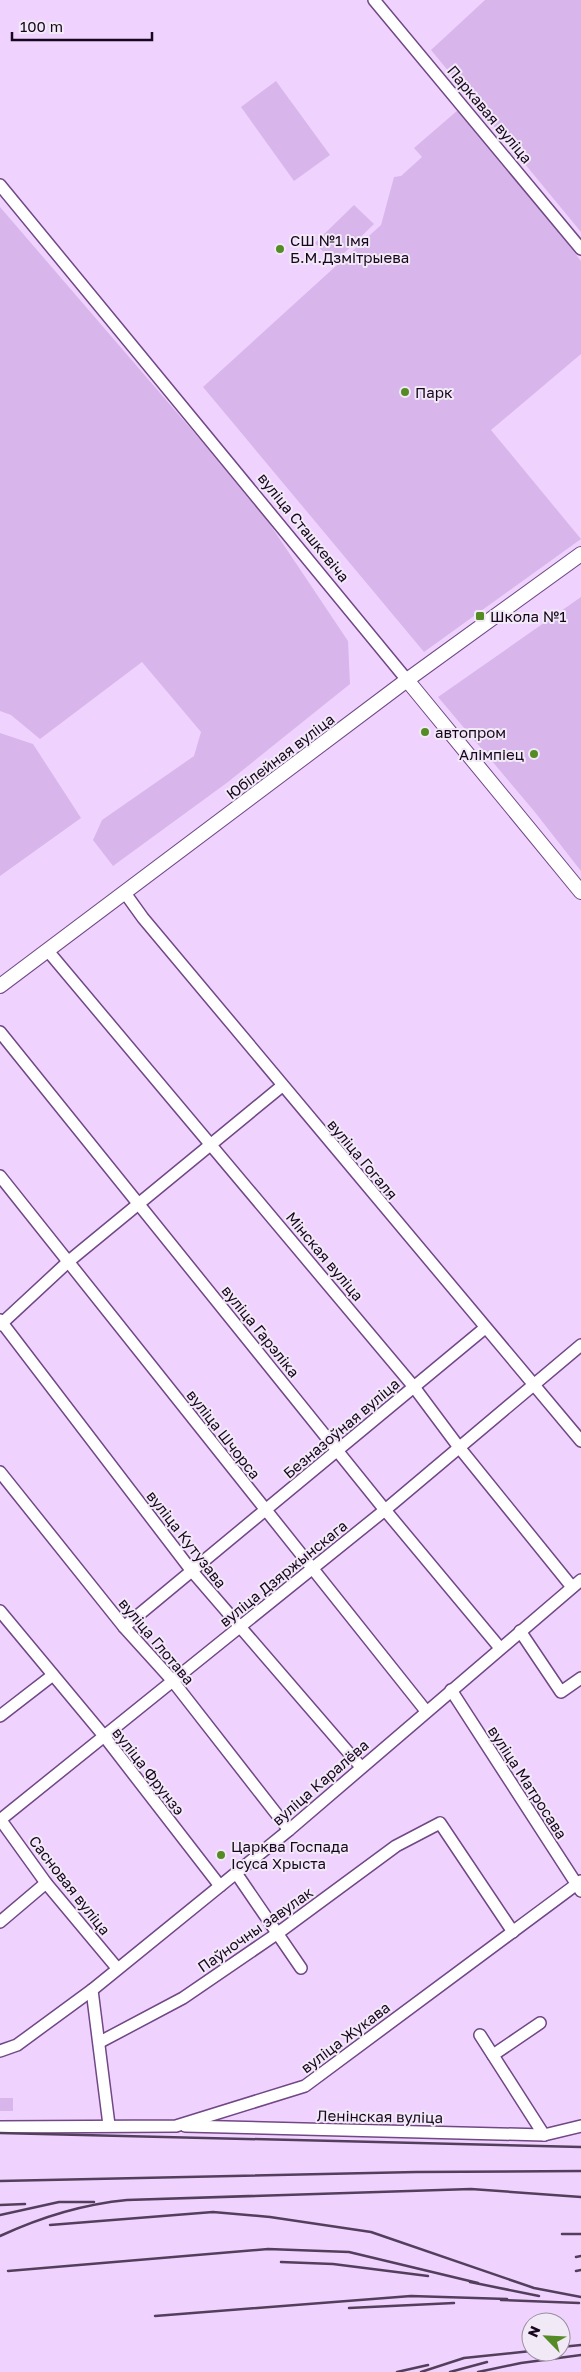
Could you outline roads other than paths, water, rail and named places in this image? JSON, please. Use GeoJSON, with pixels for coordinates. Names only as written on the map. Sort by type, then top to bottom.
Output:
{"type":"FeatureCollection","features":[{"type":"Feature","properties":{"kind":"main road","name":"Юбілейная вуліца"},"geometry":{"type":"LineString","coordinates":[[0,986],[407,680],[581,554]]}},
{"type":"Feature","properties":{"kind":"main road","name":"вуліца Сташкевіча"},"geometry":{"type":"LineString","coordinates":[[407,680],[581,892]]}},
{"type":"Feature","properties":{"kind":"street","name":"Паркавая вуліца"},"geometry":{"type":"LineString","coordinates":[[374,0],[581,248]]}},
{"type":"Feature","properties":{"kind":"street","name":"вуліца Сташкевіча"},"geometry":{"type":"LineString","coordinates":[[0,185],[407,680]]}},
{"type":"Feature","properties":{"kind":"street","name":"вуліца Гогаля"},"geometry":{"type":"LineString","coordinates":[[125,893],[143,918],[282,1086],[581,1441]]}},
{"type":"Feature","properties":{"kind":"street","name":"Мінская вуліца"},"geometry":{"type":"LineString","coordinates":[[48,951],[211,1142],[414,1386],[458,1446],[577,1583]]}},
{"type":"Feature","properties":{"kind":"street","name":"вуліца Гарэліка"},"geometry":{"type":"LineString","coordinates":[[0,1032],[337,1451],[500,1648]]}},
{"type":"Feature","properties":{"kind":"street"},"geometry":{"type":"LineString","coordinates":[[1,1323],[69,1262],[211,1142],[282,1086]]}},
{"type":"Feature","properties":{"kind":"street","name":"вуліца Шчорса"},"geometry":{"type":"LineString","coordinates":[[0,1176],[426,1711]]}},
{"type":"Feature","properties":{"kind":"street","name":"вуліца Кутузава"},"geometry":{"type":"LineString","coordinates":[[1,1323],[191,1570],[361,1767]]}},
{"type":"Feature","properties":{"kind":"street","name":"Безназоўная вуліца"},"geometry":{"type":"LineString","coordinates":[[124,1627],[485,1328]]}},
{"type":"Feature","properties":{"kind":"street","name":"вуліца Дзяржынскага"},"geometry":{"type":"LineString","coordinates":[[0,1820],[385,1510],[458,1446],[581,1346]]}},
{"type":"Feature","properties":{"kind":"street","name":"вуліца Глотава"},"geometry":{"type":"LineString","coordinates":[[0,1472],[124,1627],[172,1680],[289,1830]]}},
{"type":"Feature","properties":{"kind":"street","name":"вуліца Каралёва"},"geometry":{"type":"LineString","coordinates":[[0,2051],[17,2045],[92,1990],[289,1830],[577,1583]]}},
{"type":"Feature","properties":{"kind":"street","name":"вуліца Фрунзэ"},"geometry":{"type":"LineString","coordinates":[[0,1612],[4,1626],[52,1675],[104,1736],[220,1886]]}},
{"type":"Feature","properties":{"kind":"street"},"geometry":{"type":"LineString","coordinates":[[520,1631],[561,1692],[581,1678]]}},
{"type":"Feature","properties":{"kind":"street"},"geometry":{"type":"LineString","coordinates":[[0,1716],[52,1675]]}},
{"type":"Feature","properties":{"kind":"street","name":"вуліца Матросава"},"geometry":{"type":"LineString","coordinates":[[451,1690],[580,1885]]}},
{"type":"Feature","properties":{"kind":"street","name":"Сасновая вуліца"},"geometry":{"type":"LineString","coordinates":[[0,1820],[46,1883],[117,1968]]}},
{"type":"Feature","properties":{"kind":"street","name":"Паўночны завулак"},"geometry":{"type":"LineString","coordinates":[[100,2042],[183,1998],[278,1933],[396,1846],[440,1823],[512,1932]]}},
{"type":"Feature","properties":{"kind":"street"},"geometry":{"type":"LineString","coordinates":[[236,1872],[301,1968]]}},
{"type":"Feature","properties":{"kind":"street"},"geometry":{"type":"LineString","coordinates":[[0,1922],[46,1883]]}},
{"type":"Feature","properties":{"kind":"street","name":"вуліца Жукава"},"geometry":{"type":"LineString","coordinates":[[0,2126],[176,2126],[304,2086],[512,1932],[580,1885]]}},
{"type":"Feature","properties":{"kind":"street"},"geometry":{"type":"LineString","coordinates":[[92,1990],[109,2125]]}},
{"type":"Feature","properties":{"kind":"street"},"geometry":{"type":"LineString","coordinates":[[492,2055],[540,2024]]}},
{"type":"Feature","properties":{"kind":"street"},"geometry":{"type":"LineString","coordinates":[[480,2035],[544,2135]]}},
{"type":"Feature","properties":{"kind":"street","name":"Ленінская вуліца"},"geometry":{"type":"LineString","coordinates":[[176,2126],[544,2135],[581,2126]]}},
{"type":"Feature","properties":{"kind":"railway"},"geometry":{"type":"LineString","coordinates":[[0,2133],[581,2147]]}},
{"type":"Feature","properties":{"kind":"railway"},"geometry":{"type":"LineString","coordinates":[[0,2181],[416,2172],[581,2171]]}},
{"type":"Feature","properties":{"kind":"railway"},"geometry":{"type":"LineString","coordinates":[[0,2236],[30,2223],[62,2213],[127,2200],[471,2189],[581,2197]]}},
{"type":"Feature","properties":{"kind":"railway"},"geometry":{"type":"LineString","coordinates":[[0,2215],[59,2202],[94,2202]]}},
{"type":"Feature","properties":{"kind":"railway"},"geometry":{"type":"LineString","coordinates":[[0,2205],[25,2204]]}},
{"type":"Feature","properties":{"kind":"railway"},"geometry":{"type":"LineString","coordinates":[[50,2225],[213,2212],[270,2217],[371,2232],[534,2288],[581,2297]]}},
{"type":"Feature","properties":{"kind":"railway"},"geometry":{"type":"LineString","coordinates":[[562,2234],[581,2234]]}},
{"type":"Feature","properties":{"kind":"railway"},"geometry":{"type":"LineString","coordinates":[[8,2271],[268,2249],[349,2252],[478,2283]]}},
{"type":"Feature","properties":{"kind":"railway"},"geometry":{"type":"LineString","coordinates":[[576,2257],[581,2256]]}},
{"type":"Feature","properties":{"kind":"railway"},"geometry":{"type":"LineString","coordinates":[[281,2262],[333,2264],[428,2276]]}},
{"type":"Feature","properties":{"kind":"railway"},"geometry":{"type":"LineString","coordinates":[[576,2271],[581,2270]]}},
{"type":"Feature","properties":{"kind":"railway"},"geometry":{"type":"LineString","coordinates":[[470,2282],[539,2296]]}},
{"type":"Feature","properties":{"kind":"railway"},"geometry":{"type":"LineString","coordinates":[[155,2316],[411,2296],[507,2299]]}},
{"type":"Feature","properties":{"kind":"railway"},"geometry":{"type":"LineString","coordinates":[[501,2300],[579,2303]]}},
{"type":"Feature","properties":{"kind":"railway"},"geometry":{"type":"LineString","coordinates":[[349,2308],[454,2303]]}},
{"type":"Feature","properties":{"kind":"railway"},"geometry":{"type":"LineString","coordinates":[[571,2346],[581,2345]]}},
{"type":"Feature","properties":{"kind":"railway"},"geometry":{"type":"LineString","coordinates":[[421,2372],[464,2358],[521,2352]]}},
{"type":"Feature","properties":{"kind":"railway"},"geometry":{"type":"LineString","coordinates":[[478,2372],[521,2363],[581,2355]]}},
{"type":"Feature","properties":{"kind":"railway"},"geometry":{"type":"LineString","coordinates":[[450,2372],[487,2362]]}},
{"type":"Feature","properties":{"kind":"railway"},"geometry":{"type":"LineString","coordinates":[[397,2372],[428,2365]]}},
{"type":"Feature","properties":{"kind":"place","name":"СШ №1 імя Б.М.Дзмітрыева"},"geometry":{"type":"Point","coordinates":[280,249]}},
{"type":"Feature","properties":{"kind":"place","name":"Парк"},"geometry":{"type":"Point","coordinates":[405,392]}},
{"type":"Feature","properties":{"kind":"place","name":"Школа №1"},"geometry":{"type":"Point","coordinates":[480,616]}},
{"type":"Feature","properties":{"kind":"place","name":"автопром"},"geometry":{"type":"Point","coordinates":[425,732]}},
{"type":"Feature","properties":{"kind":"place","name":"Алімпіец"},"geometry":{"type":"Point","coordinates":[534,754]}},
{"type":"Feature","properties":{"kind":"place","name":"Царква Госпада Ісуса Хрыста"},"geometry":{"type":"Point","coordinates":[221,1855]}}]}
